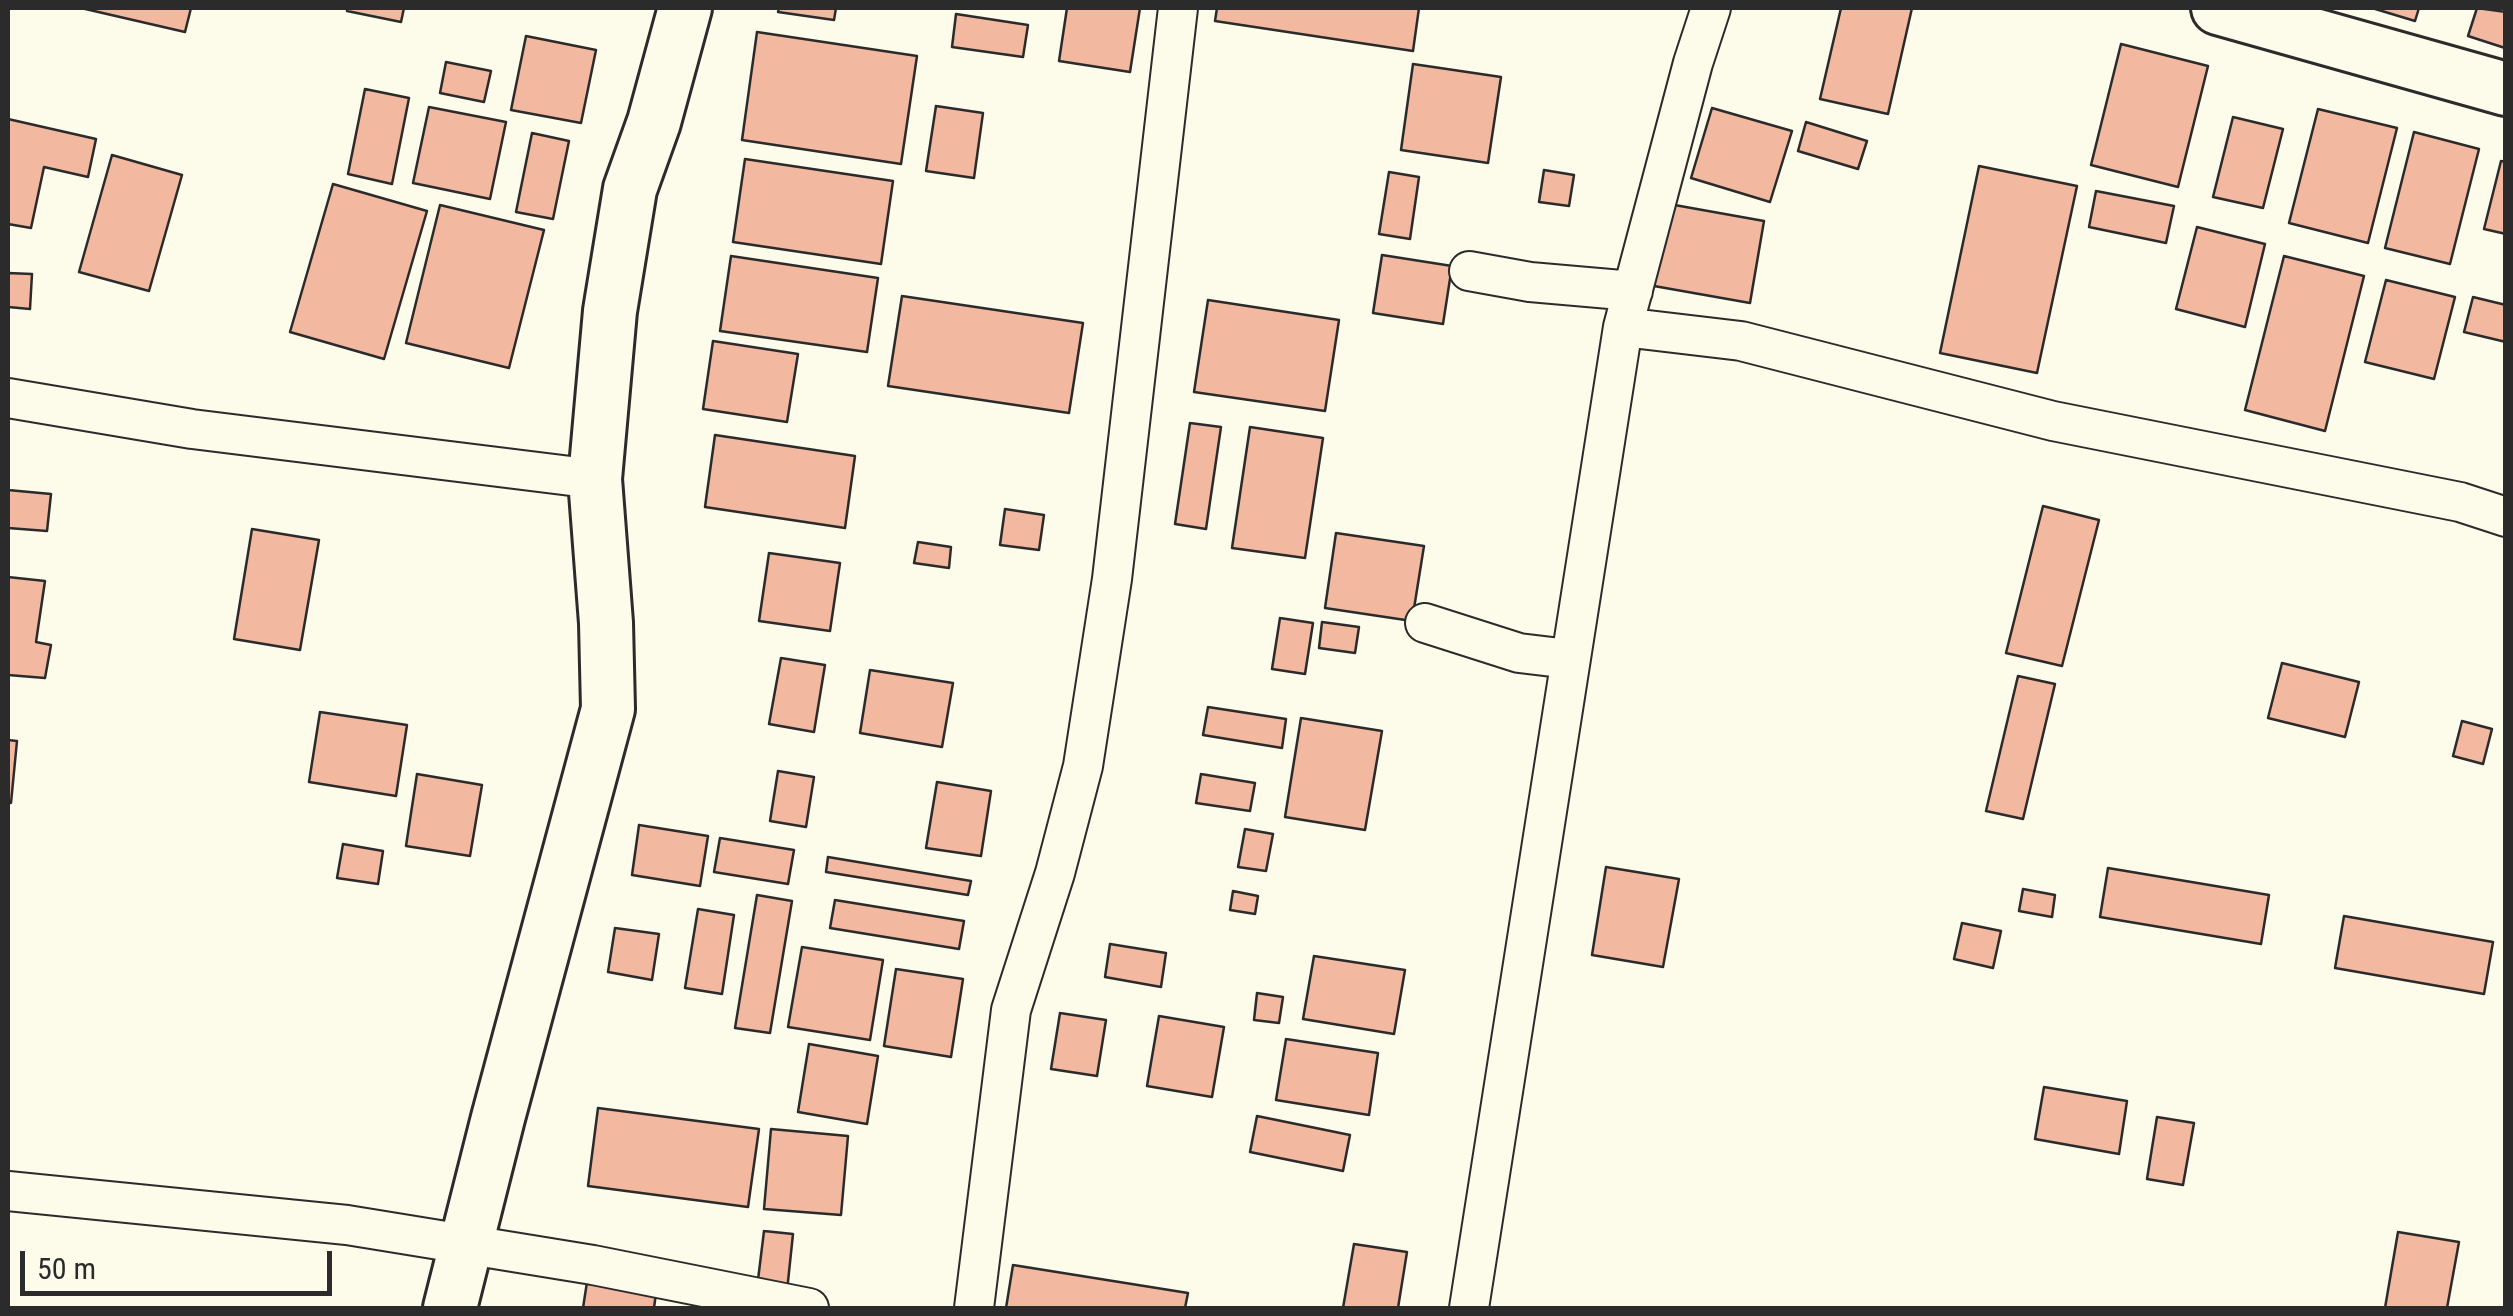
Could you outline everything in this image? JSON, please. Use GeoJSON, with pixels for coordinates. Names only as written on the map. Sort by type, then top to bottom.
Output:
{"type":"FeatureCollection","features":[{"type":"Feature","properties":{"kind":"street"},"geometry":{"type":"LineString","coordinates":[[450,1308],[608,709],[606,623],[594,479],[610,311],[630,189],[654,122],[684,8]]}},
{"type":"Feature","properties":{"kind":"street"},"geometry":{"type":"LineString","coordinates":[[974,1308],[1011,1010],[1055,873],[1083,766],[1112,579],[1178,8]]}},
{"type":"Feature","properties":{"kind":"street"},"geometry":{"type":"LineString","coordinates":[[1469,1308],[1569,660],[1628,309],[1711,8]]}},
{"type":"Feature","properties":{"kind":"street"},"geometry":{"type":"LineString","coordinates":[[2218,8],[2506,89]]}},
{"type":"Feature","properties":{"kind":"street"},"geometry":{"type":"LineString","coordinates":[[1469,271],[1530,282],[2053,421],[2460,502],[2506,517]]}},
{"type":"Feature","properties":{"kind":"street"},"geometry":{"type":"LineString","coordinates":[[8,398],[192,428],[594,479]]}},
{"type":"Feature","properties":{"kind":"street"},"geometry":{"type":"LineString","coordinates":[[1425,623],[1519,653],[1569,660]]}},
{"type":"Feature","properties":{"kind":"street"},"geometry":{"type":"LineString","coordinates":[[8,1191],[346,1224],[810,1308]]}},
{"type":"Feature","properties":{"kind":"building"},"geometry":{"type":"Polygon","coordinates":[[[81,8],[191,8],[185,32],[81,8]]]}},
{"type":"Feature","properties":{"kind":"building"},"geometry":{"type":"Polygon","coordinates":[[[404,8],[401,22],[347,11],[404,8]]]}},
{"type":"Feature","properties":{"kind":"building"},"geometry":{"type":"Polygon","coordinates":[[[779,8],[836,8],[834,20],[778,12],[779,8]]]}},
{"type":"Feature","properties":{"kind":"building"},"geometry":{"type":"Polygon","coordinates":[[[1067,8],[1140,8],[1130,72],[1059,61],[1067,8]]]}},
{"type":"Feature","properties":{"kind":"building"},"geometry":{"type":"Polygon","coordinates":[[[1217,8],[1419,8],[1413,51],[1215,21],[1217,8]]]}},
{"type":"Feature","properties":{"kind":"building"},"geometry":{"type":"Polygon","coordinates":[[[1841,8],[1912,8],[1888,114],[1820,99],[1841,8]]]}},
{"type":"Feature","properties":{"kind":"building"},"geometry":{"type":"Polygon","coordinates":[[[2372,8],[2419,8],[2415,21],[2372,8]]]}},
{"type":"Feature","properties":{"kind":"building"},"geometry":{"type":"Polygon","coordinates":[[[2477,8],[2506,12],[2505,48],[2468,36],[2477,8]]]}},
{"type":"Feature","properties":{"kind":"building"},"geometry":{"type":"Polygon","coordinates":[[[956,14],[1028,25],[1023,57],[952,47],[956,14]]]}},
{"type":"Feature","properties":{"kind":"building"},"geometry":{"type":"Polygon","coordinates":[[[757,32],[917,56],[901,164],[742,140],[757,32]]]}},
{"type":"Feature","properties":{"kind":"building"},"geometry":{"type":"Polygon","coordinates":[[[526,36],[596,50],[581,123],[511,110],[526,36]]]}},
{"type":"Feature","properties":{"kind":"building"},"geometry":{"type":"Polygon","coordinates":[[[2121,44],[2208,66],[2178,187],[2091,165],[2121,44]]]}},
{"type":"Feature","properties":{"kind":"building"},"geometry":{"type":"Polygon","coordinates":[[[446,62],[491,71],[484,102],[440,93],[446,62]]]}},
{"type":"Feature","properties":{"kind":"building"},"geometry":{"type":"Polygon","coordinates":[[[1413,64],[1501,77],[1488,163],[1401,150],[1413,64]]]}},
{"type":"Feature","properties":{"kind":"building"},"geometry":{"type":"Polygon","coordinates":[[[365,89],[409,98],[392,184],[348,174],[365,89]]]}},
{"type":"Feature","properties":{"kind":"building"},"geometry":{"type":"Polygon","coordinates":[[[936,106],[983,113],[974,178],[926,171],[936,106]]]}},
{"type":"Feature","properties":{"kind":"building"},"geometry":{"type":"Polygon","coordinates":[[[429,107],[506,122],[490,199],[413,183],[429,107]]]}},
{"type":"Feature","properties":{"kind":"building"},"geometry":{"type":"Polygon","coordinates":[[[1712,108],[1792,131],[1770,202],[1691,178],[1712,108]]]}},
{"type":"Feature","properties":{"kind":"building"},"geometry":{"type":"Polygon","coordinates":[[[2318,109],[2397,128],[2368,243],[2289,223],[2318,109]]]}},
{"type":"Feature","properties":{"kind":"building"},"geometry":{"type":"Polygon","coordinates":[[[2233,117],[2283,129],[2263,208],[2213,197],[2233,117]]]}},
{"type":"Feature","properties":{"kind":"building"},"geometry":{"type":"Polygon","coordinates":[[[8,119],[96,139],[88,177],[44,167],[31,228],[8,224],[8,119]]]}},
{"type":"Feature","properties":{"kind":"building"},"geometry":{"type":"Polygon","coordinates":[[[1806,122],[1867,141],[1858,169],[1798,151],[1806,122]]]}},
{"type":"Feature","properties":{"kind":"building"},"geometry":{"type":"Polygon","coordinates":[[[2414,132],[2479,149],[2450,264],[2385,248],[2414,132]]]}},
{"type":"Feature","properties":{"kind":"building"},"geometry":{"type":"Polygon","coordinates":[[[532,133],[569,141],[553,219],[516,212],[532,133]]]}},
{"type":"Feature","properties":{"kind":"building"},"geometry":{"type":"Polygon","coordinates":[[[112,155],[182,175],[149,291],[79,272],[112,155]]]}},
{"type":"Feature","properties":{"kind":"building"},"geometry":{"type":"Polygon","coordinates":[[[745,159],[893,181],[881,264],[733,242],[745,159]]]}},
{"type":"Feature","properties":{"kind":"building"},"geometry":{"type":"Polygon","coordinates":[[[2501,161],[2506,162],[2506,234],[2484,229],[2501,161]]]}},
{"type":"Feature","properties":{"kind":"building"},"geometry":{"type":"Polygon","coordinates":[[[1979,166],[2077,186],[2037,373],[1940,353],[1979,166]]]}},
{"type":"Feature","properties":{"kind":"building"},"geometry":{"type":"Polygon","coordinates":[[[1544,170],[1574,175],[1569,206],[1539,202],[1544,170]]]}},
{"type":"Feature","properties":{"kind":"building"},"geometry":{"type":"Polygon","coordinates":[[[1389,172],[1419,177],[1410,239],[1379,234],[1389,172]]]}},
{"type":"Feature","properties":{"kind":"building"},"geometry":{"type":"Polygon","coordinates":[[[333,184],[427,211],[384,359],[290,332],[333,184]]]}},
{"type":"Feature","properties":{"kind":"building"},"geometry":{"type":"Polygon","coordinates":[[[2096,191],[2174,206],[2166,243],[2089,227],[2096,191]]]}},
{"type":"Feature","properties":{"kind":"building"},"geometry":{"type":"Polygon","coordinates":[[[1669,204],[1764,221],[1750,303],[1654,286],[1669,204]]]}},
{"type":"Feature","properties":{"kind":"building"},"geometry":{"type":"Polygon","coordinates":[[[440,205],[544,230],[509,368],[406,343],[440,205]]]}},
{"type":"Feature","properties":{"kind":"building"},"geometry":{"type":"Polygon","coordinates":[[[2197,227],[2265,244],[2245,327],[2176,309],[2197,227]]]}},
{"type":"Feature","properties":{"kind":"building"},"geometry":{"type":"Polygon","coordinates":[[[1382,255],[1452,266],[1443,324],[1373,313],[1382,255]]]}},
{"type":"Feature","properties":{"kind":"building"},"geometry":{"type":"Polygon","coordinates":[[[731,256],[878,278],[867,352],[720,331],[731,256]]]}},
{"type":"Feature","properties":{"kind":"building"},"geometry":{"type":"Polygon","coordinates":[[[2284,256],[2364,276],[2325,431],[2245,410],[2284,256]]]}},
{"type":"Feature","properties":{"kind":"building"},"geometry":{"type":"Polygon","coordinates":[[[8,273],[32,274],[30,309],[8,307],[8,273]]]}},
{"type":"Feature","properties":{"kind":"building"},"geometry":{"type":"Polygon","coordinates":[[[2386,280],[2455,297],[2434,379],[2365,362],[2386,280]]]}},
{"type":"Feature","properties":{"kind":"building"},"geometry":{"type":"Polygon","coordinates":[[[902,296],[1083,323],[1069,413],[888,386],[902,296]]]}},
{"type":"Feature","properties":{"kind":"building"},"geometry":{"type":"Polygon","coordinates":[[[2473,297],[2506,305],[2506,342],[2464,332],[2473,297]]]}},
{"type":"Feature","properties":{"kind":"building"},"geometry":{"type":"Polygon","coordinates":[[[1208,300],[1339,320],[1325,411],[1194,392],[1208,300]]]}},
{"type":"Feature","properties":{"kind":"building"},"geometry":{"type":"Polygon","coordinates":[[[713,341],[798,354],[787,422],[703,409],[713,341]]]}},
{"type":"Feature","properties":{"kind":"building"},"geometry":{"type":"Polygon","coordinates":[[[1190,423],[1221,427],[1206,529],[1175,524],[1190,423]]]}},
{"type":"Feature","properties":{"kind":"building"},"geometry":{"type":"Polygon","coordinates":[[[1250,427],[1323,438],[1305,558],[1232,548],[1250,427]]]}},
{"type":"Feature","properties":{"kind":"building"},"geometry":{"type":"Polygon","coordinates":[[[715,435],[855,456],[845,528],[705,507],[715,435]]]}},
{"type":"Feature","properties":{"kind":"building"},"geometry":{"type":"Polygon","coordinates":[[[8,490],[51,494],[47,531],[8,528],[8,490]]]}},
{"type":"Feature","properties":{"kind":"building"},"geometry":{"type":"Polygon","coordinates":[[[2043,506],[2099,520],[2062,666],[2006,653],[2043,506]]]}},
{"type":"Feature","properties":{"kind":"building"},"geometry":{"type":"Polygon","coordinates":[[[1005,509],[1044,515],[1039,550],[1000,545],[1005,509]]]}},
{"type":"Feature","properties":{"kind":"building"},"geometry":{"type":"Polygon","coordinates":[[[252,529],[319,540],[300,650],[234,639],[252,529]]]}},
{"type":"Feature","properties":{"kind":"building"},"geometry":{"type":"Polygon","coordinates":[[[1336,533],[1424,546],[1412,621],[1325,608],[1336,533]]]}},
{"type":"Feature","properties":{"kind":"building"},"geometry":{"type":"Polygon","coordinates":[[[918,542],[951,547],[949,568],[914,563],[918,542]]]}},
{"type":"Feature","properties":{"kind":"building"},"geometry":{"type":"Polygon","coordinates":[[[769,553],[840,563],[830,631],[759,621],[769,553]]]}},
{"type":"Feature","properties":{"kind":"building"},"geometry":{"type":"Polygon","coordinates":[[[8,577],[45,581],[36,642],[51,645],[45,678],[8,675],[8,577]]]}},
{"type":"Feature","properties":{"kind":"building"},"geometry":{"type":"Polygon","coordinates":[[[1280,618],[1313,623],[1305,674],[1272,669],[1280,618]]]}},
{"type":"Feature","properties":{"kind":"building"},"geometry":{"type":"Polygon","coordinates":[[[1322,622],[1359,627],[1355,653],[1319,648],[1322,622]]]}},
{"type":"Feature","properties":{"kind":"building"},"geometry":{"type":"Polygon","coordinates":[[[781,658],[825,665],[814,732],[769,724],[781,658]]]}},
{"type":"Feature","properties":{"kind":"building"},"geometry":{"type":"Polygon","coordinates":[[[2282,663],[2359,682],[2345,737],[2268,718],[2282,663]]]}},
{"type":"Feature","properties":{"kind":"building"},"geometry":{"type":"Polygon","coordinates":[[[870,670],[953,683],[942,747],[860,733],[870,670]]]}},
{"type":"Feature","properties":{"kind":"building"},"geometry":{"type":"Polygon","coordinates":[[[2018,676],[2055,684],[2023,819],[1986,811],[2018,676]]]}},
{"type":"Feature","properties":{"kind":"building"},"geometry":{"type":"Polygon","coordinates":[[[1208,707],[1286,719],[1282,748],[1203,735],[1208,707]]]}},
{"type":"Feature","properties":{"kind":"building"},"geometry":{"type":"Polygon","coordinates":[[[320,712],[407,725],[396,796],[309,782],[320,712]]]}},
{"type":"Feature","properties":{"kind":"building"},"geometry":{"type":"Polygon","coordinates":[[[1301,718],[1382,731],[1365,830],[1285,817],[1301,718]]]}},
{"type":"Feature","properties":{"kind":"building"},"geometry":{"type":"Polygon","coordinates":[[[2462,721],[2492,729],[2483,764],[2453,756],[2462,721]]]}},
{"type":"Feature","properties":{"kind":"building"},"geometry":{"type":"Polygon","coordinates":[[[8,740],[17,741],[11,803],[8,803],[8,740]]]}},
{"type":"Feature","properties":{"kind":"building"},"geometry":{"type":"Polygon","coordinates":[[[778,771],[814,777],[806,827],[770,821],[778,771]]]}},
{"type":"Feature","properties":{"kind":"building"},"geometry":{"type":"Polygon","coordinates":[[[417,774],[482,785],[470,856],[406,846],[417,774]]]}},
{"type":"Feature","properties":{"kind":"building"},"geometry":{"type":"Polygon","coordinates":[[[1201,774],[1255,783],[1250,811],[1196,803],[1201,774]]]}},
{"type":"Feature","properties":{"kind":"building"},"geometry":{"type":"Polygon","coordinates":[[[937,782],[991,791],[981,856],[926,848],[937,782]]]}},
{"type":"Feature","properties":{"kind":"building"},"geometry":{"type":"Polygon","coordinates":[[[639,825],[708,836],[700,886],[632,875],[639,825]]]}},
{"type":"Feature","properties":{"kind":"building"},"geometry":{"type":"Polygon","coordinates":[[[1245,829],[1273,834],[1266,871],[1238,867],[1245,829]]]}},
{"type":"Feature","properties":{"kind":"building"},"geometry":{"type":"Polygon","coordinates":[[[720,838],[794,850],[788,884],[714,872],[720,838]]]}},
{"type":"Feature","properties":{"kind":"building"},"geometry":{"type":"Polygon","coordinates":[[[343,844],[383,851],[378,884],[337,878],[343,844]]]}},
{"type":"Feature","properties":{"kind":"building"},"geometry":{"type":"Polygon","coordinates":[[[828,857],[971,881],[968,895],[826,872],[828,857]]]}},
{"type":"Feature","properties":{"kind":"building"},"geometry":{"type":"Polygon","coordinates":[[[1606,867],[1679,879],[1663,967],[1592,955],[1606,867]]]}},
{"type":"Feature","properties":{"kind":"building"},"geometry":{"type":"Polygon","coordinates":[[[2108,868],[2269,895],[2261,944],[2100,917],[2108,868]]]}},
{"type":"Feature","properties":{"kind":"building"},"geometry":{"type":"Polygon","coordinates":[[[2023,889],[2055,895],[2052,917],[2019,911],[2023,889]]]}},
{"type":"Feature","properties":{"kind":"building"},"geometry":{"type":"Polygon","coordinates":[[[1233,891],[1258,896],[1255,914],[1230,910],[1233,891]]]}},
{"type":"Feature","properties":{"kind":"building"},"geometry":{"type":"Polygon","coordinates":[[[757,895],[792,901],[770,1033],[735,1028],[757,895]]]}},
{"type":"Feature","properties":{"kind":"building"},"geometry":{"type":"Polygon","coordinates":[[[835,900],[964,921],[959,949],[830,928],[835,900]]]}},
{"type":"Feature","properties":{"kind":"building"},"geometry":{"type":"Polygon","coordinates":[[[698,909],[734,915],[722,994],[685,988],[698,909]]]}},
{"type":"Feature","properties":{"kind":"building"},"geometry":{"type":"Polygon","coordinates":[[[2344,916],[2493,942],[2484,994],[2335,968],[2344,916]]]}},
{"type":"Feature","properties":{"kind":"building"},"geometry":{"type":"Polygon","coordinates":[[[1962,923],[2001,931],[1993,968],[1954,959],[1962,923]]]}},
{"type":"Feature","properties":{"kind":"building"},"geometry":{"type":"Polygon","coordinates":[[[615,928],[659,934],[652,980],[608,972],[615,928]]]}},
{"type":"Feature","properties":{"kind":"building"},"geometry":{"type":"Polygon","coordinates":[[[1110,944],[1166,953],[1161,987],[1105,977],[1110,944]]]}},
{"type":"Feature","properties":{"kind":"building"},"geometry":{"type":"Polygon","coordinates":[[[802,947],[883,960],[870,1040],[788,1027],[802,947]]]}},
{"type":"Feature","properties":{"kind":"building"},"geometry":{"type":"Polygon","coordinates":[[[1314,956],[1405,970],[1394,1034],[1303,1019],[1314,956]]]}},
{"type":"Feature","properties":{"kind":"building"},"geometry":{"type":"Polygon","coordinates":[[[896,969],[963,979],[951,1057],[884,1046],[896,969]]]}},
{"type":"Feature","properties":{"kind":"building"},"geometry":{"type":"Polygon","coordinates":[[[1257,993],[1283,997],[1279,1023],[1254,1020],[1257,993]]]}},
{"type":"Feature","properties":{"kind":"building"},"geometry":{"type":"Polygon","coordinates":[[[1060,1013],[1106,1020],[1097,1076],[1051,1069],[1060,1013]]]}},
{"type":"Feature","properties":{"kind":"building"},"geometry":{"type":"Polygon","coordinates":[[[1159,1016],[1224,1027],[1212,1097],[1147,1086],[1159,1016]]]}},
{"type":"Feature","properties":{"kind":"building"},"geometry":{"type":"Polygon","coordinates":[[[1286,1039],[1378,1053],[1369,1115],[1276,1100],[1286,1039]]]}},
{"type":"Feature","properties":{"kind":"building"},"geometry":{"type":"Polygon","coordinates":[[[809,1044],[878,1056],[867,1124],[798,1112],[809,1044]]]}},
{"type":"Feature","properties":{"kind":"building"},"geometry":{"type":"Polygon","coordinates":[[[2044,1087],[2127,1101],[2119,1154],[2035,1139],[2044,1087]]]}},
{"type":"Feature","properties":{"kind":"building"},"geometry":{"type":"Polygon","coordinates":[[[598,1108],[759,1129],[748,1207],[588,1186],[598,1108]]]}},
{"type":"Feature","properties":{"kind":"building"},"geometry":{"type":"Polygon","coordinates":[[[1257,1116],[1350,1135],[1343,1171],[1250,1152],[1257,1116]]]}},
{"type":"Feature","properties":{"kind":"building"},"geometry":{"type":"Polygon","coordinates":[[[2157,1117],[2194,1123],[2183,1185],[2147,1179],[2157,1117]]]}},
{"type":"Feature","properties":{"kind":"building"},"geometry":{"type":"Polygon","coordinates":[[[771,1129],[848,1136],[841,1215],[764,1209],[771,1129]]]}},
{"type":"Feature","properties":{"kind":"building"},"geometry":{"type":"Polygon","coordinates":[[[764,1231],[793,1234],[787,1291],[757,1288],[764,1231]]]}},
{"type":"Feature","properties":{"kind":"building"},"geometry":{"type":"Polygon","coordinates":[[[2398,1232],[2459,1242],[2447,1308],[2385,1308],[2398,1232]]]}},
{"type":"Feature","properties":{"kind":"building"},"geometry":{"type":"Polygon","coordinates":[[[1354,1244],[1407,1252],[1398,1308],[1343,1308],[1354,1244]]]}},
{"type":"Feature","properties":{"kind":"building"},"geometry":{"type":"Polygon","coordinates":[[[1013,1265],[1188,1293],[1185,1308],[1006,1308],[1013,1265]]]}},
{"type":"Feature","properties":{"kind":"building"},"geometry":{"type":"Polygon","coordinates":[[[587,1282],[656,1293],[654,1308],[583,1308],[587,1282]]]}}]}
